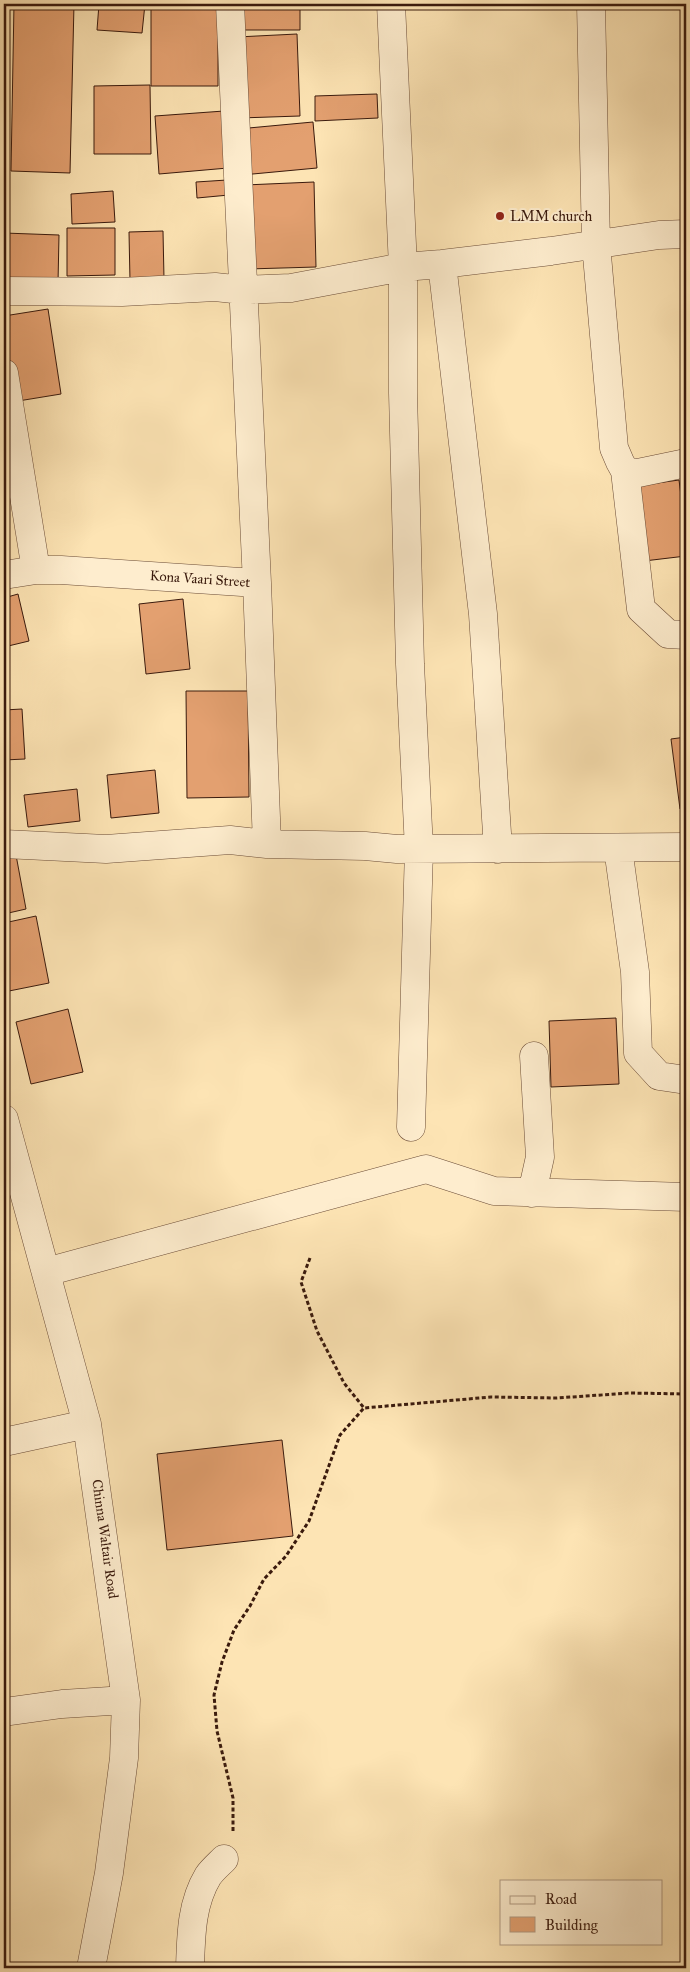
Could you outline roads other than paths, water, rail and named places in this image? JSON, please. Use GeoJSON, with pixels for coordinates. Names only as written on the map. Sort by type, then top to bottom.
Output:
{"type":"FeatureCollection","features":[{"type":"Feature","properties":{"kind":"street"},"geometry":{"type":"LineString","coordinates":[[230,4],[257,583]]}},
{"type":"Feature","properties":{"kind":"street"},"geometry":{"type":"LineString","coordinates":[[391,4],[403,267],[403,393],[410,664],[419,849],[411,1128]]}},
{"type":"Feature","properties":{"kind":"street"},"geometry":{"type":"LineString","coordinates":[[591,4],[596,244],[614,448],[625,471],[641,609],[668,634],[686,635]]}},
{"type":"Feature","properties":{"kind":"street"},"geometry":{"type":"LineString","coordinates":[[4,291],[122,292],[215,288],[243,290],[291,288],[403,267],[442,264],[659,235],[686,234]]}},
{"type":"Feature","properties":{"kind":"street"},"geometry":{"type":"LineString","coordinates":[[442,264],[483,614],[498,849]]}},
{"type":"Feature","properties":{"kind":"street"},"geometry":{"type":"LineString","coordinates":[[4,373],[36,570]]}},
{"type":"Feature","properties":{"kind":"street"},"geometry":{"type":"LineString","coordinates":[[625,471],[638,473],[686,463]]}},
{"type":"Feature","properties":{"kind":"street","name":"Kona Vaari Street"},"geometry":{"type":"LineString","coordinates":[[4,575],[36,570],[61,570],[257,583],[267,844]]}},
{"type":"Feature","properties":{"kind":"street"},"geometry":{"type":"LineString","coordinates":[[4,844],[106,849],[230,840],[267,844],[419,849],[686,847]]}},
{"type":"Feature","properties":{"kind":"street"},"geometry":{"type":"LineString","coordinates":[[618,848],[635,972],[638,1053],[659,1076],[686,1080]]}},
{"type":"Feature","properties":{"kind":"street"},"geometry":{"type":"LineString","coordinates":[[532,1193],[540,1157],[534,1056]]}},
{"type":"Feature","properties":{"kind":"street","name":"Chinna Waltair Road"},"geometry":{"type":"LineString","coordinates":[[4,1119],[88,1424],[126,1700],[121,1778],[109,1874],[92,1968]]}},
{"type":"Feature","properties":{"kind":"street"},"geometry":{"type":"LineString","coordinates":[[46,1272],[426,1169],[494,1191],[686,1197]]}},
{"type":"Feature","properties":{"kind":"street"},"geometry":{"type":"LineString","coordinates":[[4,1442],[88,1424]]}},
{"type":"Feature","properties":{"kind":"street"},"geometry":{"type":"LineString","coordinates":[[4,1712],[62,1704],[126,1700]]}},
{"type":"Feature","properties":{"kind":"street"},"geometry":{"type":"LineString","coordinates":[[190,1968],[191,1933],[198,1898],[208,1876],[224,1859]]}},
{"type":"Feature","properties":{"kind":"place","name":"LMM church"},"geometry":{"type":"Point","coordinates":[500,216]}}]}
